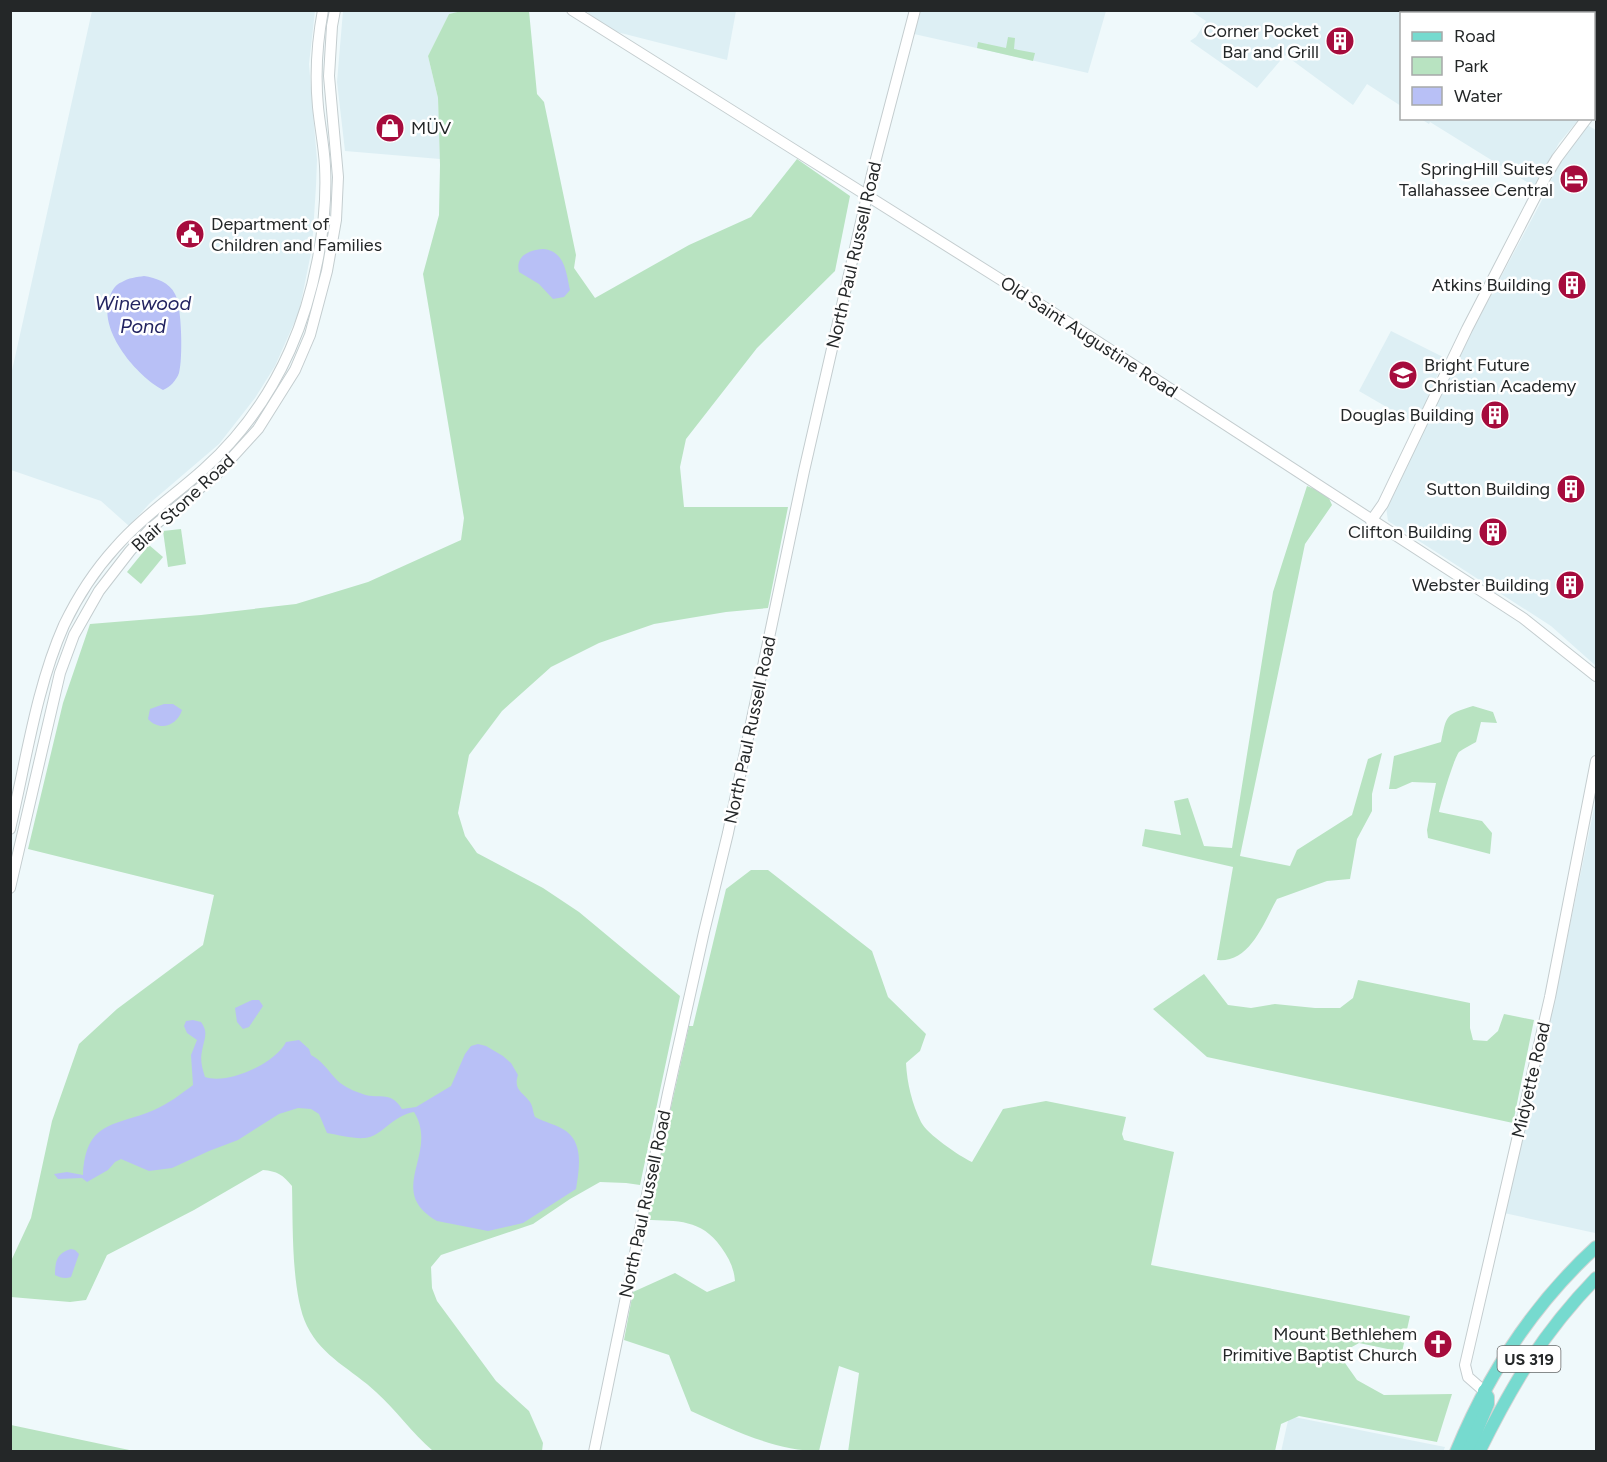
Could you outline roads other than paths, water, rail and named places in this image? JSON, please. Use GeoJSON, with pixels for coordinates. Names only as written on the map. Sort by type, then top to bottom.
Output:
{"type":"FeatureCollection","features":[{"type":"Feature","properties":{"kind":"main road","name":"US 319"},"geometry":{"type":"LineString","coordinates":[[1456,1452],[1484,1391],[1519,1335],[1575,1266],[1596,1247]]}},
{"type":"Feature","properties":{"kind":"main road","name":"US 319"},"geometry":{"type":"LineString","coordinates":[[1479,1452],[1504,1400],[1525,1365],[1571,1304],[1596,1278]]}},
{"type":"Feature","properties":{"kind":"main road"},"geometry":{"type":"LineString","coordinates":[[1468,1452],[1488,1404],[1484,1391]]}},
{"type":"Feature","properties":{"kind":"street","name":"Blair Stone Road"},"geometry":{"type":"LineString","coordinates":[[10,829],[45,681],[65,624],[97,570],[140,520],[204,469],[247,423],[279,373],[298,331],[313,278],[322,223],[325,166],[316,75],[322,10]]}},
{"type":"Feature","properties":{"kind":"street","name":"Blair Stone Road"},"geometry":{"type":"LineString","coordinates":[[10,888],[60,673],[74,635],[99,591],[130,551],[150,529],[217,474],[256,432],[285,388],[310,335],[327,271],[335,225],[338,177],[329,76],[335,10]]}},
{"type":"Feature","properties":{"kind":"street","name":"Old Saint Augustine Road"},"geometry":{"type":"LineString","coordinates":[[572,10],[1049,310],[1523,618],[1596,676]]}},
{"type":"Feature","properties":{"kind":"street","name":"North Paul Russell Road"},"geometry":{"type":"LineString","coordinates":[[594,1452],[666,1105],[728,833],[804,471],[867,196],[915,10]]}},
{"type":"Feature","properties":{"kind":"street"},"geometry":{"type":"LineString","coordinates":[[316,75],[329,76]]}},
{"type":"Feature","properties":{"kind":"street"},"geometry":{"type":"LineString","coordinates":[[1371,521],[1383,504],[1462,338],[1545,178],[1585,120]]}},
{"type":"Feature","properties":{"kind":"street"},"geometry":{"type":"LineString","coordinates":[[322,223],[335,225]]}},
{"type":"Feature","properties":{"kind":"street"},"geometry":{"type":"LineString","coordinates":[[298,331],[310,335]]}},
{"type":"Feature","properties":{"kind":"street"},"geometry":{"type":"LineString","coordinates":[[247,423],[256,432]]}},
{"type":"Feature","properties":{"kind":"street"},"geometry":{"type":"LineString","coordinates":[[140,520],[150,529]]}},
{"type":"Feature","properties":{"kind":"street","name":"Midyette Road"},"geometry":{"type":"LineString","coordinates":[[1484,1391],[1468,1377],[1465,1365],[1550,997],[1596,761]]}},
{"type":"Feature","properties":{"kind":"water"},"geometry":{"type":"Polygon","coordinates":[[[543,249],[556,254],[566,270],[570,290],[564,297],[553,299],[539,284],[519,272],[519,262],[524,255],[543,249]]]}},
{"type":"Feature","properties":{"kind":"water","name":"Winewood Pond"},"geometry":{"type":"Polygon","coordinates":[[[144,276],[158,279],[169,286],[175,294],[179,310],[181,345],[179,373],[176,379],[163,390],[142,375],[122,352],[110,326],[107,312],[113,289],[119,283],[144,276]]]}},
{"type":"Feature","properties":{"kind":"water"},"geometry":{"type":"Polygon","coordinates":[[[164,704],[173,704],[182,710],[173,723],[163,726],[148,719],[150,709],[164,704]]]}},
{"type":"Feature","properties":{"kind":"water"},"geometry":{"type":"Polygon","coordinates":[[[252,1000],[259,1000],[263,1006],[249,1027],[243,1029],[237,1022],[235,1008],[252,1000]]]}},
{"type":"Feature","properties":{"kind":"water"},"geometry":{"type":"Polygon","coordinates":[[[186,1021],[201,1022],[205,1029],[201,1058],[205,1077],[215,1079],[238,1075],[262,1064],[281,1050],[286,1042],[299,1040],[337,1081],[366,1095],[393,1099],[402,1109],[416,1107],[451,1086],[471,1046],[478,1044],[486,1046],[511,1063],[518,1075],[518,1087],[531,1104],[535,1117],[563,1129],[572,1136],[579,1158],[576,1189],[523,1223],[488,1231],[437,1221],[422,1209],[415,1197],[413,1184],[421,1142],[420,1127],[414,1112],[400,1117],[371,1137],[360,1138],[327,1133],[319,1114],[311,1109],[298,1108],[279,1114],[238,1140],[172,1168],[149,1171],[121,1159],[108,1170],[87,1182],[82,1178],[58,1179],[54,1174],[67,1172],[83,1175],[85,1157],[90,1144],[105,1128],[159,1108],[193,1085],[191,1055],[197,1040],[187,1033],[184,1026],[186,1021]]]}},
{"type":"Feature","properties":{"kind":"water"},"geometry":{"type":"Polygon","coordinates":[[[71,1249],[79,1254],[71,1277],[63,1278],[55,1275],[58,1258],[71,1249]]]}},
{"type":"Feature","properties":{"kind":"place","name":"Corner Pocket Bar and Grill"},"geometry":{"type":"Point","coordinates":[1340,41]}},
{"type":"Feature","properties":{"kind":"place","name":"MÜV"},"geometry":{"type":"Point","coordinates":[390,128]}},
{"type":"Feature","properties":{"kind":"place","name":"SpringHill Suites Tallahassee Central"},"geometry":{"type":"Point","coordinates":[1574,179]}},
{"type":"Feature","properties":{"kind":"place","name":"Department of Children and Families"},"geometry":{"type":"Point","coordinates":[190,234]}},
{"type":"Feature","properties":{"kind":"place","name":"Atkins Building"},"geometry":{"type":"Point","coordinates":[1572,285]}},
{"type":"Feature","properties":{"kind":"place","name":"Bright Future Christian Academy"},"geometry":{"type":"Point","coordinates":[1403,375]}},
{"type":"Feature","properties":{"kind":"place","name":"Douglas Building"},"geometry":{"type":"Point","coordinates":[1495,415]}},
{"type":"Feature","properties":{"kind":"place","name":"Sutton Building"},"geometry":{"type":"Point","coordinates":[1571,489]}},
{"type":"Feature","properties":{"kind":"place","name":"Clifton Building"},"geometry":{"type":"Point","coordinates":[1493,532]}},
{"type":"Feature","properties":{"kind":"place","name":"Webster Building"},"geometry":{"type":"Point","coordinates":[1570,585]}},
{"type":"Feature","properties":{"kind":"place","name":"Mount Bethlehem Primitive Baptist Church"},"geometry":{"type":"Point","coordinates":[1438,1344]}}]}
